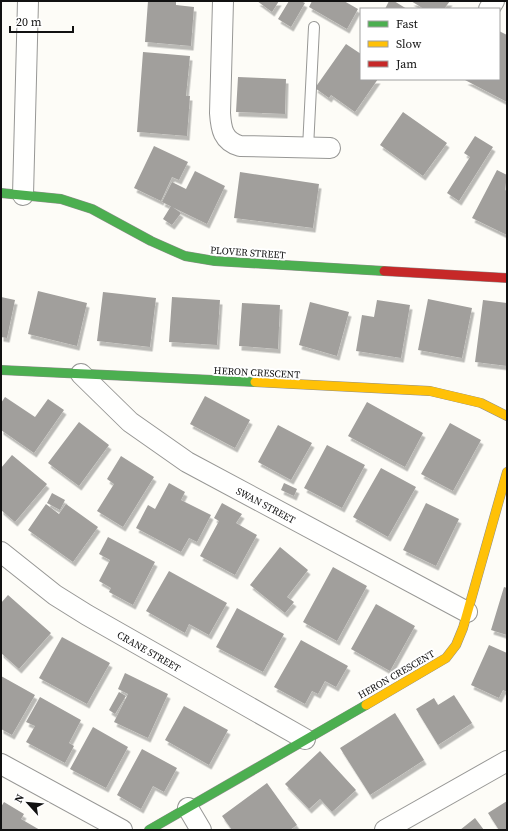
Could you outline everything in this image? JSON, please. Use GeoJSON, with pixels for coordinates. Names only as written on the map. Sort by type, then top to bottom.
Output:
{"type":"FeatureCollection","features":[{"type":"Feature","properties":{"kind":"street"},"geometry":{"type":"LineString","coordinates":[[24,195],[28,1]]}},
{"type":"Feature","properties":{"kind":"street"},"geometry":{"type":"LineString","coordinates":[[223,1],[220,113],[222,132],[230,141],[240,146],[330,148]]}},
{"type":"Feature","properties":{"kind":"street","name":"PLOVER STREET"},"geometry":{"type":"LineString","coordinates":[[1,193],[61,199],[92,209],[151,241],[184,256],[215,261],[507,278]]}},
{"type":"Feature","properties":{"kind":"street","name":"HERON CRESCENT"},"geometry":{"type":"LineString","coordinates":[[1,370],[430,392],[462,397],[493,408],[507,416]]}},
{"type":"Feature","properties":{"kind":"street","name":"SWAN STREET"},"geometry":{"type":"LineString","coordinates":[[81,374],[130,422],[182,459],[467,612]]}},
{"type":"Feature","properties":{"kind":"street","name":"HERON CRESCENT"},"geometry":{"type":"LineString","coordinates":[[159,828],[188,808],[446,658],[459,638],[507,472]]}},
{"type":"Feature","properties":{"kind":"street","name":"CRANE STREET"},"geometry":{"type":"LineString","coordinates":[[1,552],[39,583],[81,612],[305,739]]}},
{"type":"Feature","properties":{"kind":"street"},"geometry":{"type":"LineString","coordinates":[[385,830],[507,761]]}},
{"type":"Feature","properties":{"kind":"street"},"geometry":{"type":"LineString","coordinates":[[1,764],[122,830]]}},
{"type":"Feature","properties":{"kind":"street"},"geometry":{"type":"LineString","coordinates":[[188,808],[201,830]]}},
{"type":"Feature","properties":{"kind":"lane"},"geometry":{"type":"LineString","coordinates":[[308,148],[314,27]]}},
{"type":"Feature","properties":{"kind":"building"},"geometry":{"type":"Polygon","coordinates":[[[148,1],[176,1],[176,5],[194,7],[191,46],[145,42],[148,1]]]}},
{"type":"Feature","properties":{"kind":"building"},"geometry":{"type":"Polygon","coordinates":[[[257,1],[279,1],[272,12],[257,1]]]}},
{"type":"Feature","properties":{"kind":"building"},"geometry":{"type":"Polygon","coordinates":[[[289,1],[301,1],[305,3],[291,27],[278,19],[289,1]]]}},
{"type":"Feature","properties":{"kind":"building"},"geometry":{"type":"Polygon","coordinates":[[[312,1],[344,1],[358,9],[347,29],[309,7],[312,1]]]}},
{"type":"Feature","properties":{"kind":"building"},"geometry":{"type":"Polygon","coordinates":[[[389,1],[394,1],[405,8],[386,8],[389,1]]]}},
{"type":"Feature","properties":{"kind":"building"},"geometry":{"type":"Polygon","coordinates":[[[411,1],[450,1],[445,8],[422,8],[411,1]]]}},
{"type":"Feature","properties":{"kind":"building"},"geometry":{"type":"Polygon","coordinates":[[[500,32],[507,35],[507,102],[465,80],[500,80],[500,32]]]}},
{"type":"Feature","properties":{"kind":"building"},"geometry":{"type":"Polygon","coordinates":[[[346,44],[360,53],[360,80],[377,80],[355,112],[331,95],[329,98],[315,88],[346,44]]]}},
{"type":"Feature","properties":{"kind":"building"},"geometry":{"type":"Polygon","coordinates":[[[143,52],[190,56],[186,96],[190,96],[187,136],[137,132],[143,52]]]}},
{"type":"Feature","properties":{"kind":"building"},"geometry":{"type":"Polygon","coordinates":[[[238,77],[286,79],[285,114],[236,112],[238,77]]]}},
{"type":"Feature","properties":{"kind":"building"},"geometry":{"type":"Polygon","coordinates":[[[403,112],[447,143],[423,176],[380,145],[403,112]]]}},
{"type":"Feature","properties":{"kind":"building"},"geometry":{"type":"Polygon","coordinates":[[[475,136],[493,147],[459,201],[447,193],[470,157],[464,153],[475,136]]]}},
{"type":"Feature","properties":{"kind":"building"},"geometry":{"type":"Polygon","coordinates":[[[154,146],[188,162],[179,180],[172,177],[161,201],[134,188],[154,146]]]}},
{"type":"Feature","properties":{"kind":"building"},"geometry":{"type":"Polygon","coordinates":[[[497,170],[507,175],[505,190],[507,191],[507,235],[472,218],[497,170]]]}},
{"type":"Feature","properties":{"kind":"building"},"geometry":{"type":"Polygon","coordinates":[[[195,171],[225,186],[207,224],[162,202],[172,182],[186,189],[195,171]]]}},
{"type":"Feature","properties":{"kind":"building"},"geometry":{"type":"Polygon","coordinates":[[[240,172],[319,184],[313,228],[234,218],[240,172]]]}},
{"type":"Feature","properties":{"kind":"building"},"geometry":{"type":"Polygon","coordinates":[[[171,206],[181,213],[172,225],[163,219],[171,206]]]}},
{"type":"Feature","properties":{"kind":"building"},"geometry":{"type":"Polygon","coordinates":[[[38,291],[87,303],[77,346],[28,334],[38,291]]]}},
{"type":"Feature","properties":{"kind":"building"},"geometry":{"type":"Polygon","coordinates":[[[103,292],[156,298],[150,347],[97,341],[103,292]]]}},
{"type":"Feature","properties":{"kind":"building"},"geometry":{"type":"Polygon","coordinates":[[[1,297],[15,300],[7,338],[1,337],[1,297]]]}},
{"type":"Feature","properties":{"kind":"building"},"geometry":{"type":"Polygon","coordinates":[[[172,297],[220,300],[217,345],[169,342],[172,297]]]}},
{"type":"Feature","properties":{"kind":"building"},"geometry":{"type":"Polygon","coordinates":[[[428,299],[472,308],[462,358],[418,350],[428,299]]]}},
{"type":"Feature","properties":{"kind":"building"},"geometry":{"type":"Polygon","coordinates":[[[377,300],[410,305],[401,358],[356,351],[362,315],[374,317],[377,300]]]}},
{"type":"Feature","properties":{"kind":"building"},"geometry":{"type":"Polygon","coordinates":[[[483,300],[507,303],[507,366],[475,362],[483,300]]]}},
{"type":"Feature","properties":{"kind":"building"},"geometry":{"type":"Polygon","coordinates":[[[310,302],[349,312],[337,356],[299,345],[310,302]]]}},
{"type":"Feature","properties":{"kind":"building"},"geometry":{"type":"Polygon","coordinates":[[[242,303],[280,305],[278,349],[239,346],[242,303]]]}},
{"type":"Feature","properties":{"kind":"building"},"geometry":{"type":"Polygon","coordinates":[[[205,396],[250,420],[235,448],[190,424],[205,396]]]}},
{"type":"Feature","properties":{"kind":"building"},"geometry":{"type":"Polygon","coordinates":[[[5,397],[35,417],[48,399],[64,410],[34,453],[1,430],[1,403],[5,397]]]}},
{"type":"Feature","properties":{"kind":"building"},"geometry":{"type":"Polygon","coordinates":[[[367,402],[423,433],[405,467],[348,436],[367,402]]]}},
{"type":"Feature","properties":{"kind":"building"},"geometry":{"type":"Polygon","coordinates":[[[79,422],[109,445],[79,486],[48,463],[79,422]]]}},
{"type":"Feature","properties":{"kind":"building"},"geometry":{"type":"Polygon","coordinates":[[[450,423],[481,440],[453,491],[421,474],[450,423]]]}},
{"type":"Feature","properties":{"kind":"building"},"geometry":{"type":"Polygon","coordinates":[[[278,425],[312,443],[291,480],[258,462],[278,425]]]}},
{"type":"Feature","properties":{"kind":"building"},"geometry":{"type":"Polygon","coordinates":[[[327,445],[365,465],[342,508],[304,488],[327,445]]]}},
{"type":"Feature","properties":{"kind":"building"},"geometry":{"type":"Polygon","coordinates":[[[12,455],[47,484],[15,522],[1,510],[1,468],[12,455]]]}},
{"type":"Feature","properties":{"kind":"building"},"geometry":{"type":"Polygon","coordinates":[[[121,456],[154,477],[123,527],[97,511],[114,484],[107,479],[121,456]]]}},
{"type":"Feature","properties":{"kind":"building"},"geometry":{"type":"Polygon","coordinates":[[[381,468],[416,487],[388,537],[353,517],[381,468]]]}},
{"type":"Feature","properties":{"kind":"building"},"geometry":{"type":"Polygon","coordinates":[[[169,483],[185,492],[181,500],[211,515],[197,542],[189,538],[181,552],[136,528],[148,505],[155,509],[169,483]]]}},
{"type":"Feature","properties":{"kind":"building"},"geometry":{"type":"Polygon","coordinates":[[[284,483],[297,489],[294,496],[281,490],[284,483]]]}},
{"type":"Feature","properties":{"kind":"building"},"geometry":{"type":"Polygon","coordinates":[[[52,493],[65,500],[60,510],[47,503],[52,493]]]}},
{"type":"Feature","properties":{"kind":"building"},"geometry":{"type":"Polygon","coordinates":[[[222,503],[242,514],[236,523],[257,535],[235,575],[200,556],[219,521],[214,518],[222,503]]]}},
{"type":"Feature","properties":{"kind":"building"},"geometry":{"type":"Polygon","coordinates":[[[426,503],[459,519],[436,566],[403,550],[426,503]]]}},
{"type":"Feature","properties":{"kind":"building"},"geometry":{"type":"Polygon","coordinates":[[[46,504],[59,514],[66,504],[98,527],[73,562],[28,530],[46,504]]]}},
{"type":"Feature","properties":{"kind":"building"},"geometry":{"type":"Polygon","coordinates":[[[108,537],[155,562],[133,605],[109,592],[111,588],[99,581],[110,560],[99,554],[108,537]]]}},
{"type":"Feature","properties":{"kind":"building"},"geometry":{"type":"Polygon","coordinates":[[[280,547],[308,570],[287,597],[294,602],[285,613],[250,585],[280,547]]]}},
{"type":"Feature","properties":{"kind":"building"},"geometry":{"type":"Polygon","coordinates":[[[333,567],[367,586],[337,641],[303,622],[333,567]]]}},
{"type":"Feature","properties":{"kind":"building"},"geometry":{"type":"Polygon","coordinates":[[[169,571],[227,603],[209,635],[189,624],[185,633],[146,611],[169,571]]]}},
{"type":"Feature","properties":{"kind":"building"},"geometry":{"type":"Polygon","coordinates":[[[504,587],[507,588],[507,635],[491,630],[504,587]]]}},
{"type":"Feature","properties":{"kind":"building"},"geometry":{"type":"Polygon","coordinates":[[[8,595],[51,633],[19,669],[1,653],[1,603],[8,595]]]}},
{"type":"Feature","properties":{"kind":"building"},"geometry":{"type":"Polygon","coordinates":[[[376,604],[415,626],[390,671],[351,649],[376,604]]]}},
{"type":"Feature","properties":{"kind":"building"},"geometry":{"type":"Polygon","coordinates":[[[237,608],[284,634],[263,672],[216,647],[237,608]]]}},
{"type":"Feature","properties":{"kind":"building"},"geometry":{"type":"Polygon","coordinates":[[[62,637],[110,663],[87,704],[39,678],[62,637]]]}},
{"type":"Feature","properties":{"kind":"building"},"geometry":{"type":"Polygon","coordinates":[[[301,640],[348,666],[336,687],[325,681],[318,694],[312,691],[305,704],[274,687],[301,640]]]}},
{"type":"Feature","properties":{"kind":"building"},"geometry":{"type":"Polygon","coordinates":[[[489,645],[507,653],[507,692],[503,690],[499,698],[471,685],[489,645]]]}},
{"type":"Feature","properties":{"kind":"building"},"geometry":{"type":"Polygon","coordinates":[[[125,673],[168,694],[148,738],[114,722],[128,694],[118,689],[125,673]]]}},
{"type":"Feature","properties":{"kind":"building"},"geometry":{"type":"Polygon","coordinates":[[[1,676],[35,695],[12,735],[1,729],[1,676]]]}},
{"type":"Feature","properties":{"kind":"building"},"geometry":{"type":"Polygon","coordinates":[[[119,692],[126,696],[115,714],[109,710],[119,692]]]}},
{"type":"Feature","properties":{"kind":"building"},"geometry":{"type":"Polygon","coordinates":[[[454,695],[472,723],[438,745],[416,709],[434,698],[438,705],[454,695]]]}},
{"type":"Feature","properties":{"kind":"building"},"geometry":{"type":"Polygon","coordinates":[[[40,697],[81,720],[69,743],[74,746],[65,763],[26,742],[35,726],[26,722],[40,697]]]}},
{"type":"Feature","properties":{"kind":"building"},"geometry":{"type":"Polygon","coordinates":[[[184,706],[228,730],[209,765],[165,740],[184,706]]]}},
{"type":"Feature","properties":{"kind":"building"},"geometry":{"type":"Polygon","coordinates":[[[395,713],[424,760],[370,795],[340,748],[395,713]]]}},
{"type":"Feature","properties":{"kind":"building"},"geometry":{"type":"Polygon","coordinates":[[[93,727],[128,747],[106,788],[70,769],[93,727]]]}},
{"type":"Feature","properties":{"kind":"building"},"geometry":{"type":"Polygon","coordinates":[[[142,749],[177,768],[164,792],[153,786],[141,809],[117,795],[142,749]]]}},
{"type":"Feature","properties":{"kind":"building"},"geometry":{"type":"Polygon","coordinates":[[[320,751],[356,790],[332,812],[320,799],[309,809],[285,784],[320,751]]]}},
{"type":"Feature","properties":{"kind":"building"},"geometry":{"type":"Polygon","coordinates":[[[267,783],[297,825],[290,830],[232,830],[222,816],[267,783]]]}},
{"type":"Feature","properties":{"kind":"building"},"geometry":{"type":"Polygon","coordinates":[[[507,801],[507,830],[499,830],[488,813],[507,801]]]}},
{"type":"Feature","properties":{"kind":"building"},"geometry":{"type":"Polygon","coordinates":[[[4,802],[24,814],[21,819],[40,830],[1,830],[1,807],[4,802]]]}},
{"type":"Feature","properties":{"kind":"building"},"geometry":{"type":"Polygon","coordinates":[[[475,818],[484,830],[460,830],[475,818]]]}},
{"type":"Feature","properties":{"kind":"traffic: fast"},"geometry":{"type":"LineString","coordinates":[[1,193],[61,199],[92,209],[151,241],[185,256],[215,261],[384,271]]}},
{"type":"Feature","properties":{"kind":"traffic: fast"},"geometry":{"type":"LineString","coordinates":[[1,370],[255,382]]}},
{"type":"Feature","properties":{"kind":"traffic: fast"},"geometry":{"type":"LineString","coordinates":[[149,830],[366,705]]}},
{"type":"Feature","properties":{"kind":"traffic: slow"},"geometry":{"type":"LineString","coordinates":[[255,382],[430,391],[481,403],[507,416]]}},
{"type":"Feature","properties":{"kind":"traffic: slow"},"geometry":{"type":"LineString","coordinates":[[366,705],[446,658],[456,645],[463,628],[507,472]]}},
{"type":"Feature","properties":{"kind":"traffic: jam"},"geometry":{"type":"LineString","coordinates":[[384,271],[507,278]]}}]}
